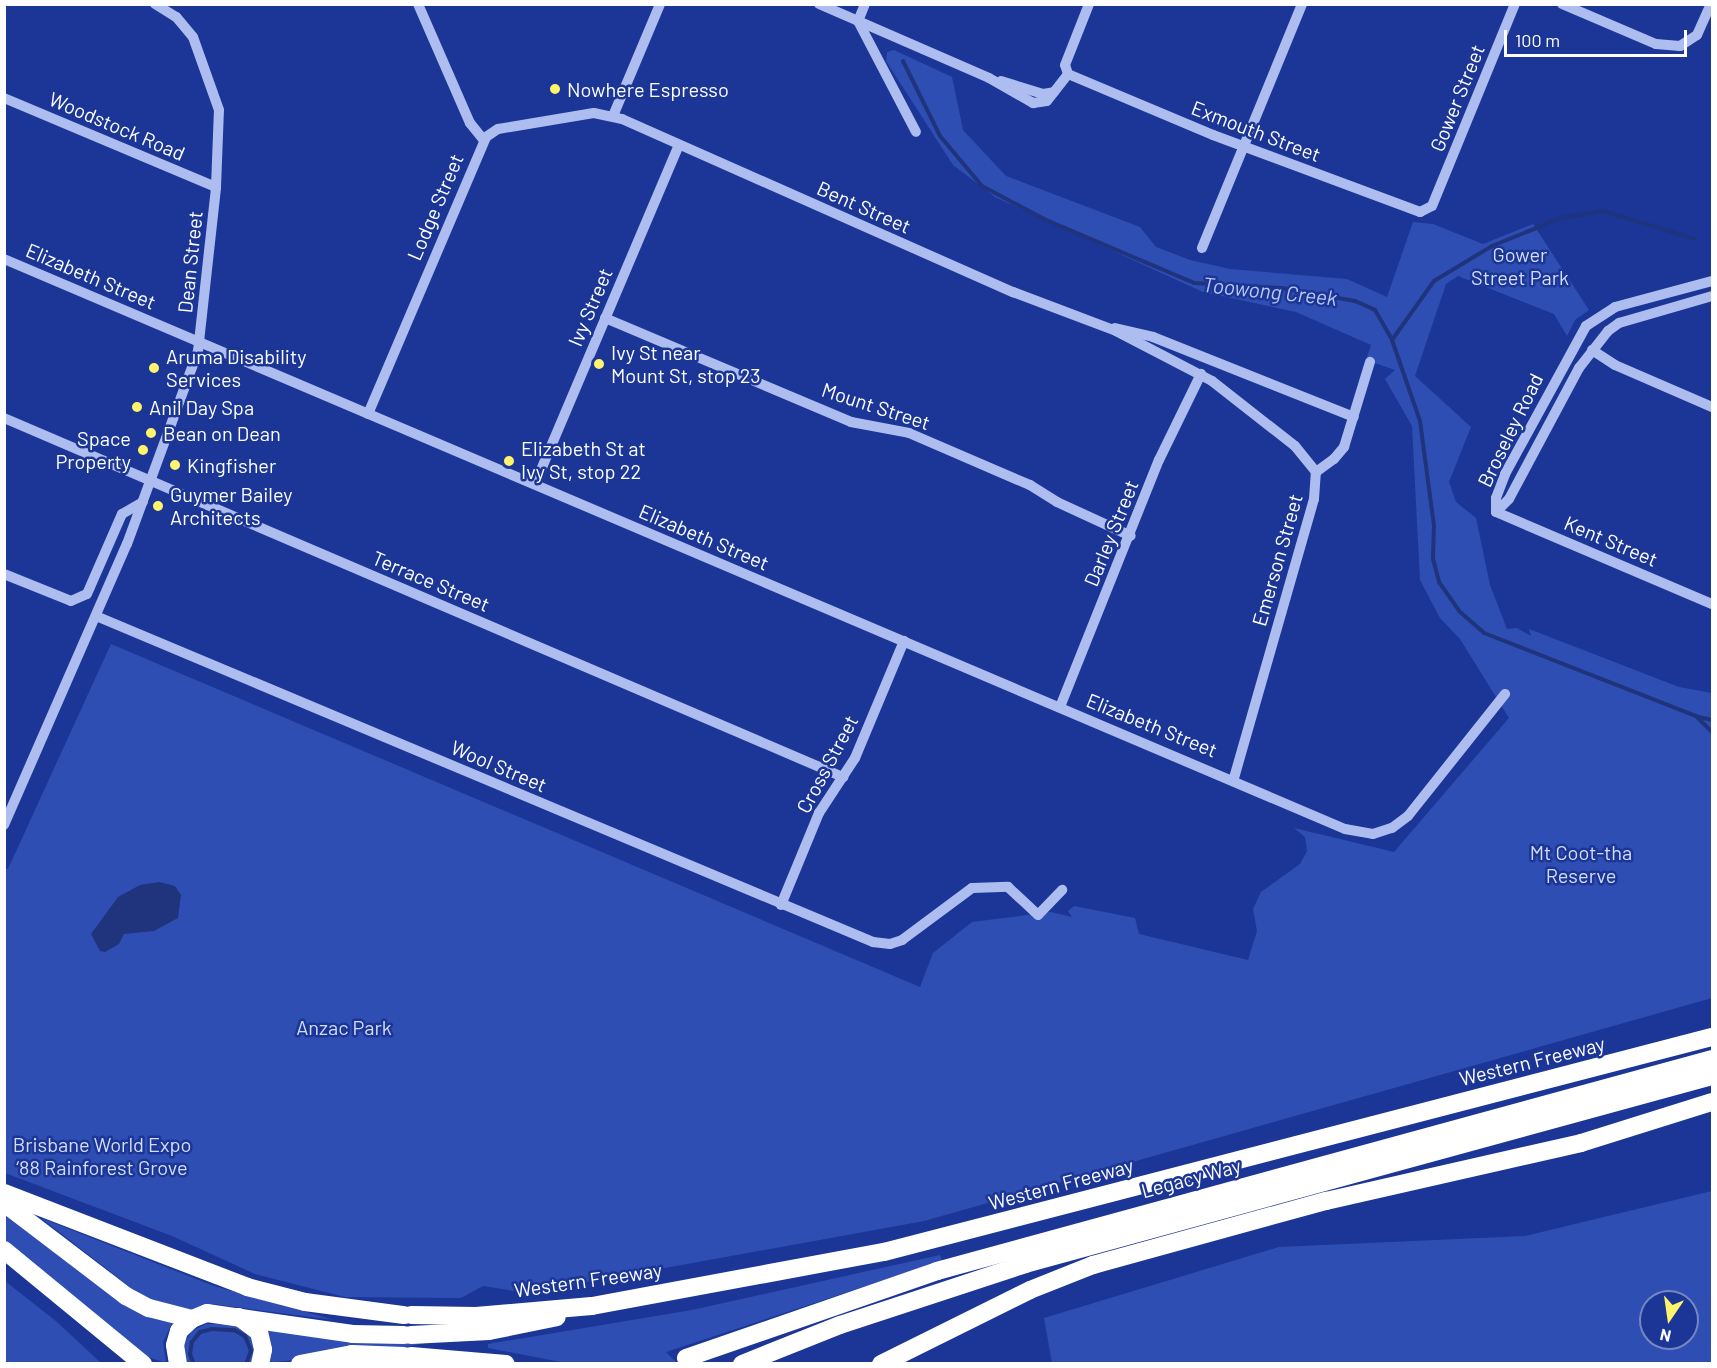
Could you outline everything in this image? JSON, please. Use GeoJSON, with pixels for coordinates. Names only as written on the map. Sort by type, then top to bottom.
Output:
{"type":"FeatureCollection","features":[{"type":"Feature","properties":{"kind":"highway","name":"Western Freeway"},"geometry":{"type":"LineString","coordinates":[[4,1193],[247,1287],[316,1304],[407,1315],[476,1316],[592,1306],[933,1240],[1713,1037]]}},
{"type":"Feature","properties":{"kind":"highway","name":"Legacy Way"},"geometry":{"type":"LineString","coordinates":[[687,1358],[834,1304],[960,1265],[1713,1059]]}},
{"type":"Feature","properties":{"kind":"highway","name":"Legacy Way"},"geometry":{"type":"LineString","coordinates":[[742,1364],[850,1322],[1026,1264],[1713,1076]]}},
{"type":"Feature","properties":{"kind":"highway"},"geometry":{"type":"LineString","coordinates":[[881,1364],[1056,1279],[1114,1259],[1360,1192],[1581,1143],[1713,1102]]}},
{"type":"Feature","properties":{"kind":"highway"},"geometry":{"type":"LineString","coordinates":[[4,1203],[126,1296],[155,1310],[192,1319],[223,1313],[352,1334],[449,1335],[532,1325],[592,1306]]}},
{"type":"Feature","properties":{"kind":"highway"},"geometry":{"type":"LineString","coordinates":[[4,1250],[143,1364]]}},
{"type":"Feature","properties":{"kind":"highway"},"geometry":{"type":"LineString","coordinates":[[223,1313],[243,1319],[259,1332],[263,1346],[260,1364]]}},
{"type":"Feature","properties":{"kind":"highway"},"geometry":{"type":"LineString","coordinates":[[87,1316],[122,1364]]}},
{"type":"Feature","properties":{"kind":"highway"},"geometry":{"type":"LineString","coordinates":[[178,1364],[176,1340],[192,1319]]}},
{"type":"Feature","properties":{"kind":"highway"},"geometry":{"type":"LineString","coordinates":[[300,1364],[352,1354],[506,1364]]}},
{"type":"Feature","properties":{"kind":"highway"},"geometry":{"type":"LineString","coordinates":[[371,1364],[406,1356]]}},
{"type":"Feature","properties":{"kind":"street","name":"Dean Street"},"geometry":{"type":"LineString","coordinates":[[4,825],[96,616],[143,502],[193,371],[200,341],[216,187],[219,110],[196,44],[183,23],[155,4]]}},
{"type":"Feature","properties":{"kind":"street"},"geometry":{"type":"LineString","coordinates":[[418,4],[470,123],[484,140]]}},
{"type":"Feature","properties":{"kind":"street"},"geometry":{"type":"LineString","coordinates":[[613,116],[660,4]]}},
{"type":"Feature","properties":{"kind":"street"},"geometry":{"type":"LineString","coordinates":[[819,4],[989,78],[1043,94],[1054,92],[1068,74],[1065,65],[1089,4]]}},
{"type":"Feature","properties":{"kind":"street"},"geometry":{"type":"LineString","coordinates":[[865,4],[858,21],[916,132]]}},
{"type":"Feature","properties":{"kind":"street"},"geometry":{"type":"LineString","coordinates":[[1202,248],[1302,4]]}},
{"type":"Feature","properties":{"kind":"street","name":"Gower Street"},"geometry":{"type":"LineString","coordinates":[[1432,206],[1515,4]]}},
{"type":"Feature","properties":{"kind":"street"},"geometry":{"type":"LineString","coordinates":[[1562,4],[1656,44],[1680,46],[1697,35],[1712,4]]}},
{"type":"Feature","properties":{"kind":"street","name":"Exmouth Street"},"geometry":{"type":"LineString","coordinates":[[1068,74],[1412,211],[1432,206]]}},
{"type":"Feature","properties":{"kind":"street","name":"Woodstock Road"},"geometry":{"type":"LineString","coordinates":[[4,98],[216,187]]}},
{"type":"Feature","properties":{"kind":"street","name":"Lodge Street"},"geometry":{"type":"LineString","coordinates":[[368,414],[484,140],[494,130],[514,126],[588,114],[613,116]]}},
{"type":"Feature","properties":{"kind":"street","name":"Bent Street"},"geometry":{"type":"LineString","coordinates":[[613,116],[1013,292],[1103,326],[1201,374],[1295,446],[1316,472]]}},
{"type":"Feature","properties":{"kind":"street","name":"Ivy Street"},"geometry":{"type":"LineString","coordinates":[[535,484],[680,145]]}},
{"type":"Feature","properties":{"kind":"street","name":"Elizabeth Street"},"geometry":{"type":"LineString","coordinates":[[4,259],[1060,707],[1234,778],[1346,829],[1373,834],[1392,828],[1408,816],[1505,694]]}},
{"type":"Feature","properties":{"kind":"street","name":"Broseley Road"},"geometry":{"type":"LineString","coordinates":[[1496,512],[1496,498],[1505,474],[1586,326],[1615,307],[1713,281]]}},
{"type":"Feature","properties":{"kind":"street","name":"Broseley Road"},"geometry":{"type":"LineString","coordinates":[[1496,512],[1509,499],[1592,350],[1619,323],[1713,296]]}},
{"type":"Feature","properties":{"kind":"street","name":"Mount Street"},"geometry":{"type":"LineString","coordinates":[[605,318],[851,422],[901,429],[1030,485],[1056,502],[1131,536]]}},
{"type":"Feature","properties":{"kind":"street","name":"Bent Street"},"geometry":{"type":"LineString","coordinates":[[1103,326],[1153,337],[1354,417]]}},
{"type":"Feature","properties":{"kind":"street"},"geometry":{"type":"LineString","coordinates":[[1592,350],[1615,365],[1713,406]]}},
{"type":"Feature","properties":{"kind":"street","name":"Emerson Street"},"geometry":{"type":"LineString","coordinates":[[1234,778],[1314,499],[1316,472],[1341,452],[1370,362]]}},
{"type":"Feature","properties":{"kind":"street","name":"Darley Street"},"geometry":{"type":"LineString","coordinates":[[1060,707],[1176,420],[1201,374]]}},
{"type":"Feature","properties":{"kind":"street","name":"Terrace Street"},"geometry":{"type":"LineString","coordinates":[[4,418],[843,777]]}},
{"type":"Feature","properties":{"kind":"street"},"geometry":{"type":"LineString","coordinates":[[4,573],[71,601],[87,594],[122,514],[143,502]]}},
{"type":"Feature","properties":{"kind":"street","name":"Kent Street"},"geometry":{"type":"LineString","coordinates":[[1496,512],[1713,604]]}},
{"type":"Feature","properties":{"kind":"street","name":"Wool Street"},"geometry":{"type":"LineString","coordinates":[[96,616],[873,942],[890,944],[902,940],[972,888],[1008,887],[1038,915],[1062,890]]}},
{"type":"Feature","properties":{"kind":"street","name":"Cross Street"},"geometry":{"type":"LineString","coordinates":[[781,904],[819,813],[855,758],[904,641]]}},
{"type":"Feature","properties":{"kind":"green space","name":"Anzac Park"},"geometry":{"type":"Polygon","coordinates":[[[894,50],[952,77],[963,130],[1006,176],[1140,227],[1156,247],[1190,260],[1230,269],[1347,279],[1387,297],[1413,222],[1433,224],[1483,244],[1533,224],[1589,310],[1575,320],[1567,336],[1554,314],[1458,276],[1446,284],[1415,376],[1471,427],[1449,482],[1456,502],[1476,518],[1490,585],[1507,629],[1517,628],[1531,636],[1529,629],[1679,687],[1712,693],[1712,998],[924,1221],[527,1293],[483,1286],[461,1298],[345,1297],[255,1274],[172,1236],[5,1173],[4,868],[8,869],[111,644],[920,987],[933,953],[972,922],[1051,912],[1072,917],[1068,911],[1074,906],[1135,918],[1139,934],[1248,960],[1257,931],[1253,909],[1261,892],[1300,864],[1307,851],[1305,837],[1294,828],[1394,852],[1509,718],[1460,639],[1440,618],[1420,580],[1412,426],[1385,379],[1395,370],[1366,360],[1371,345],[1296,312],[1203,292],[995,197],[953,165],[886,61],[887,52],[894,50]]]}},
{"type":"Feature","properties":{"kind":"green space"},"geometry":{"type":"Polygon","coordinates":[[[1712,1191],[1712,1363],[1052,1363],[1044,1318],[1279,1247],[1525,1236],[1712,1191]]]}},
{"type":"Feature","properties":{"kind":"green space"},"geometry":{"type":"Polygon","coordinates":[[[5,1214],[123,1304],[173,1321],[163,1342],[166,1363],[142,1355],[5,1241],[5,1214]]]}},
{"type":"Feature","properties":{"kind":"green space"},"geometry":{"type":"Polygon","coordinates":[[[41,1218],[214,1286],[334,1320],[213,1304],[183,1311],[152,1304],[41,1218]]]}},
{"type":"Feature","properties":{"kind":"green space"},"geometry":{"type":"Polygon","coordinates":[[[940,1255],[942,1261],[666,1352],[677,1363],[566,1363],[488,1348],[488,1344],[692,1310],[940,1255]]]}},
{"type":"Feature","properties":{"kind":"green space"},"geometry":{"type":"Polygon","coordinates":[[[5,1281],[57,1322],[101,1363],[5,1363],[5,1281]]]}},
{"type":"Feature","properties":{"kind":"green space"},"geometry":{"type":"Polygon","coordinates":[[[206,1324],[241,1326],[255,1341],[254,1363],[187,1364],[184,1344],[192,1331],[206,1324]]]}},
{"type":"Feature","properties":{"kind":"green space"},"geometry":{"type":"Polygon","coordinates":[[[265,1328],[439,1340],[401,1348],[267,1363],[265,1328]]]}},
{"type":"Feature","properties":{"kind":"shaded area"},"geometry":{"type":"Polygon","coordinates":[[[159,882],[175,886],[181,895],[178,918],[154,931],[124,934],[119,944],[105,952],[100,951],[91,934],[118,897],[140,885],[159,882]]]}},
{"type":"Feature","properties":{"kind":"waterway","name":"Toowong Creek"},"geometry":{"type":"LineString","coordinates":[[903,61],[940,136],[982,186],[1044,219],[1194,283],[1282,288],[1355,301],[1375,310],[1392,340],[1420,421],[1434,526],[1433,559],[1439,582],[1459,611],[1484,633],[1696,716],[1712,732]]}},
{"type":"Feature","properties":{"kind":"waterway","name":"Toowong Creek"},"geometry":{"type":"LineString","coordinates":[[1392,340],[1434,281],[1492,246],[1561,218],[1603,211],[1695,239]]}},
{"type":"Feature","properties":{"kind":"waterway"},"geometry":{"type":"LineString","coordinates":[[1699,717],[1712,720]]}},
{"type":"Feature","properties":{"kind":"waterway"},"geometry":{"type":"LineString","coordinates":[[194,1364],[190,1354],[192,1342],[200,1332],[212,1329],[234,1330],[245,1336],[251,1351],[246,1364]]}},
{"type":"Feature","properties":{"kind":"place","name":"Nowhere Espresso"},"geometry":{"type":"Point","coordinates":[555,89]}},
{"type":"Feature","properties":{"kind":"place","name":"Ivy St near Mount St, stop 23"},"geometry":{"type":"Point","coordinates":[599,364]}},
{"type":"Feature","properties":{"kind":"place","name":"Aruma Disability Services"},"geometry":{"type":"Point","coordinates":[154,368]}},
{"type":"Feature","properties":{"kind":"place","name":"Anil Day Spa"},"geometry":{"type":"Point","coordinates":[137,407]}},
{"type":"Feature","properties":{"kind":"place","name":"Bean on Dean"},"geometry":{"type":"Point","coordinates":[151,433]}},
{"type":"Feature","properties":{"kind":"place","name":"Space Property"},"geometry":{"type":"Point","coordinates":[143,450]}},
{"type":"Feature","properties":{"kind":"place","name":"Elizabeth St at Ivy St, stop 22"},"geometry":{"type":"Point","coordinates":[509,461]}},
{"type":"Feature","properties":{"kind":"place","name":"Kingfisher"},"geometry":{"type":"Point","coordinates":[175,465]}},
{"type":"Feature","properties":{"kind":"place","name":"Guymer Bailey Architects"},"geometry":{"type":"Point","coordinates":[158,506]}},
{"type":"Feature","properties":{"kind":"park label","name":"Gower Street Park"},"geometry":{"type":"Point","coordinates":[1520,266]}},
{"type":"Feature","properties":{"kind":"park label","name":"Mt Coot-tha Reserve"},"geometry":{"type":"Point","coordinates":[1581,864]}},
{"type":"Feature","properties":{"kind":"park label","name":"Brisbane World Expo ‘88 Rainforest Grove"},"geometry":{"type":"Point","coordinates":[102,1156]}}]}
